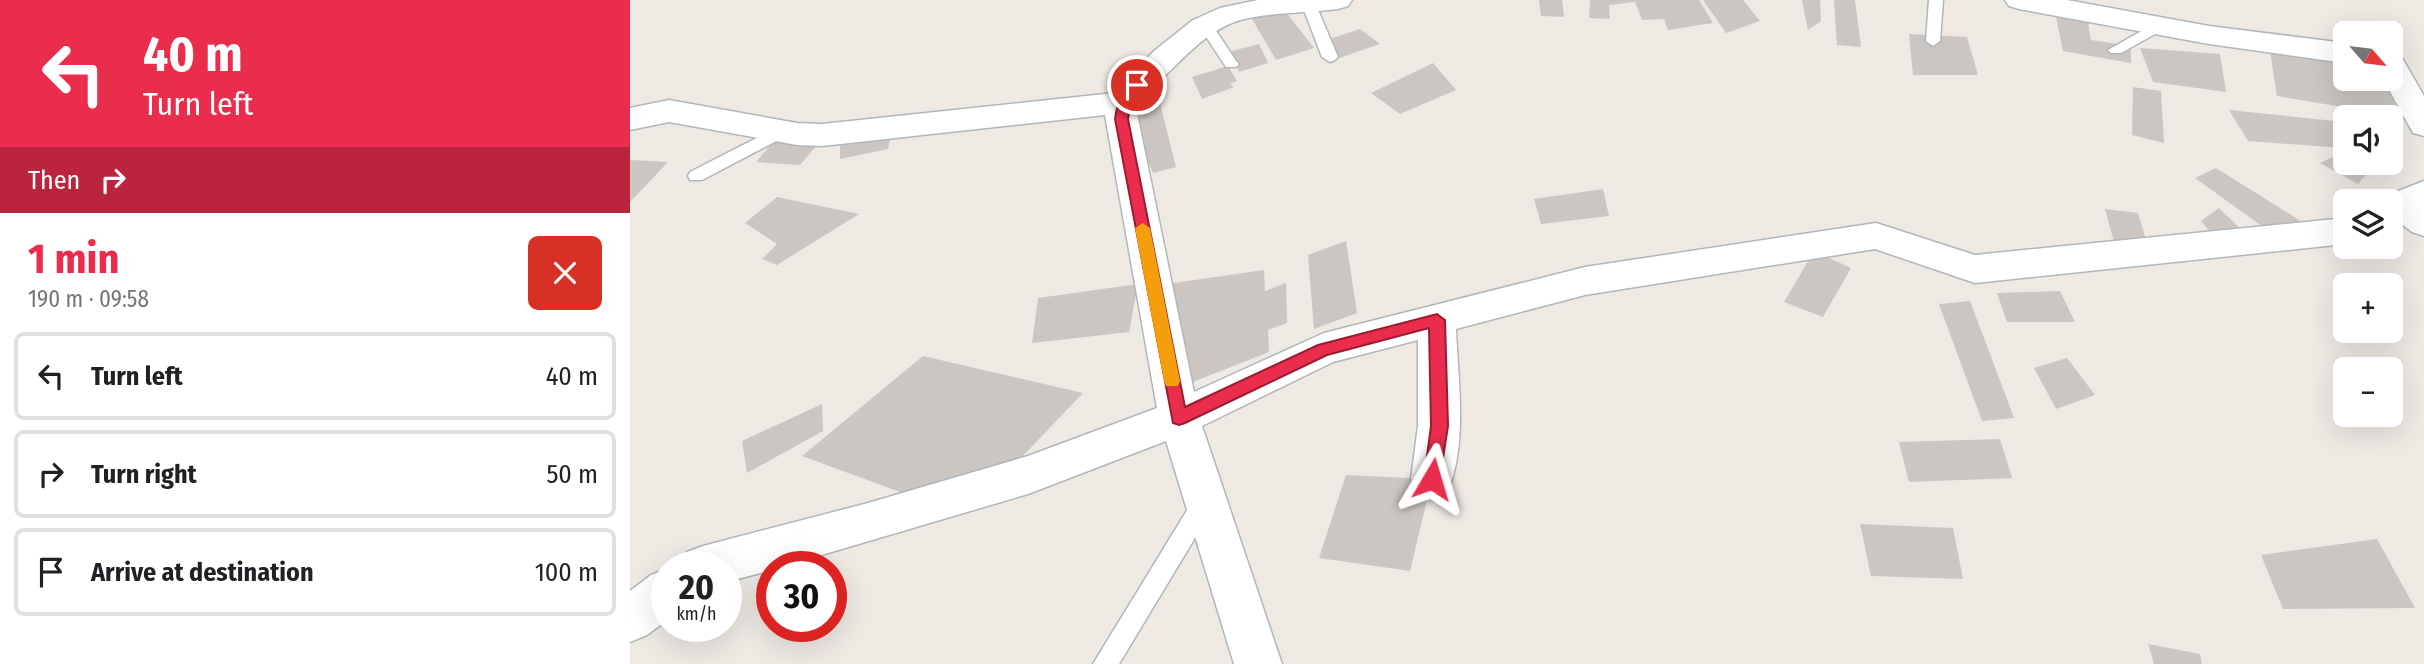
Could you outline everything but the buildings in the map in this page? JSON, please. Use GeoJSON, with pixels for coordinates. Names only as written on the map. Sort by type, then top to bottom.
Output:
{"type":"FeatureCollection","features":[{"type":"Feature","properties":{"kind":"street"},"geometry":{"type":"LineString","coordinates":[[2019,0],[2159,26],[2333,51]]}},
{"type":"Feature","properties":{"kind":"street"},"geometry":{"type":"LineString","coordinates":[[1258,664],[1179,418],[1121,119],[1124,102],[1137,85],[1211,14],[1323,3]]}},
{"type":"Feature","properties":{"kind":"street"},"geometry":{"type":"LineString","coordinates":[[2403,62],[2424,64]]}},
{"type":"Feature","properties":{"kind":"street"},"geometry":{"type":"LineString","coordinates":[[2403,85],[2424,125]]}},
{"type":"Feature","properties":{"kind":"street"},"geometry":{"type":"LineString","coordinates":[[630,119],[670,111],[782,131],[836,134],[1124,102]]}},
{"type":"Feature","properties":{"kind":"street"},"geometry":{"type":"LineString","coordinates":[[2424,193],[2400,204],[2424,223]]}},
{"type":"Feature","properties":{"kind":"street"},"geometry":{"type":"LineString","coordinates":[[2403,225],[2424,223]]}},
{"type":"Feature","properties":{"kind":"street"},"geometry":{"type":"LineString","coordinates":[[742,556],[868,523],[1027,475],[1179,418],[1324,349],[1585,281],[1876,236],[1975,270],[2333,232]]}},
{"type":"Feature","properties":{"kind":"street"},"geometry":{"type":"LineString","coordinates":[[1432,479],[1439,426],[1437,320]]}},
{"type":"Feature","properties":{"kind":"street"},"geometry":{"type":"LineString","coordinates":[[630,618],[651,603]]}},
{"type":"Feature","properties":{"kind":"lane"},"geometry":{"type":"LineString","coordinates":[[1933,41],[1936,0]]}},
{"type":"Feature","properties":{"kind":"lane"},"geometry":{"type":"LineString","coordinates":[[1323,3],[1330,57]]}},
{"type":"Feature","properties":{"kind":"lane"},"geometry":{"type":"LineString","coordinates":[[1211,14],[1231,64]]}},
{"type":"Feature","properties":{"kind":"lane"},"geometry":{"type":"LineString","coordinates":[[2116,50],[2159,26]]}},
{"type":"Feature","properties":{"kind":"lane"},"geometry":{"type":"LineString","coordinates":[[696,176],[782,131]]}},
{"type":"Feature","properties":{"kind":"lane"},"geometry":{"type":"LineString","coordinates":[[1105,664],[1205,500]]}},
{"type":"Feature","properties":{"kind":"slow traffic"},"geometry":{"type":"LineString","coordinates":[[1143,228],[1172,381]]}},
{"type":"Feature","properties":{"kind":"route"},"geometry":{"type":"LineString","coordinates":[[1137,85],[1124,102],[1121,119],[1179,418],[1324,349],[1437,320],[1439,426],[1432,479]]}}]}
